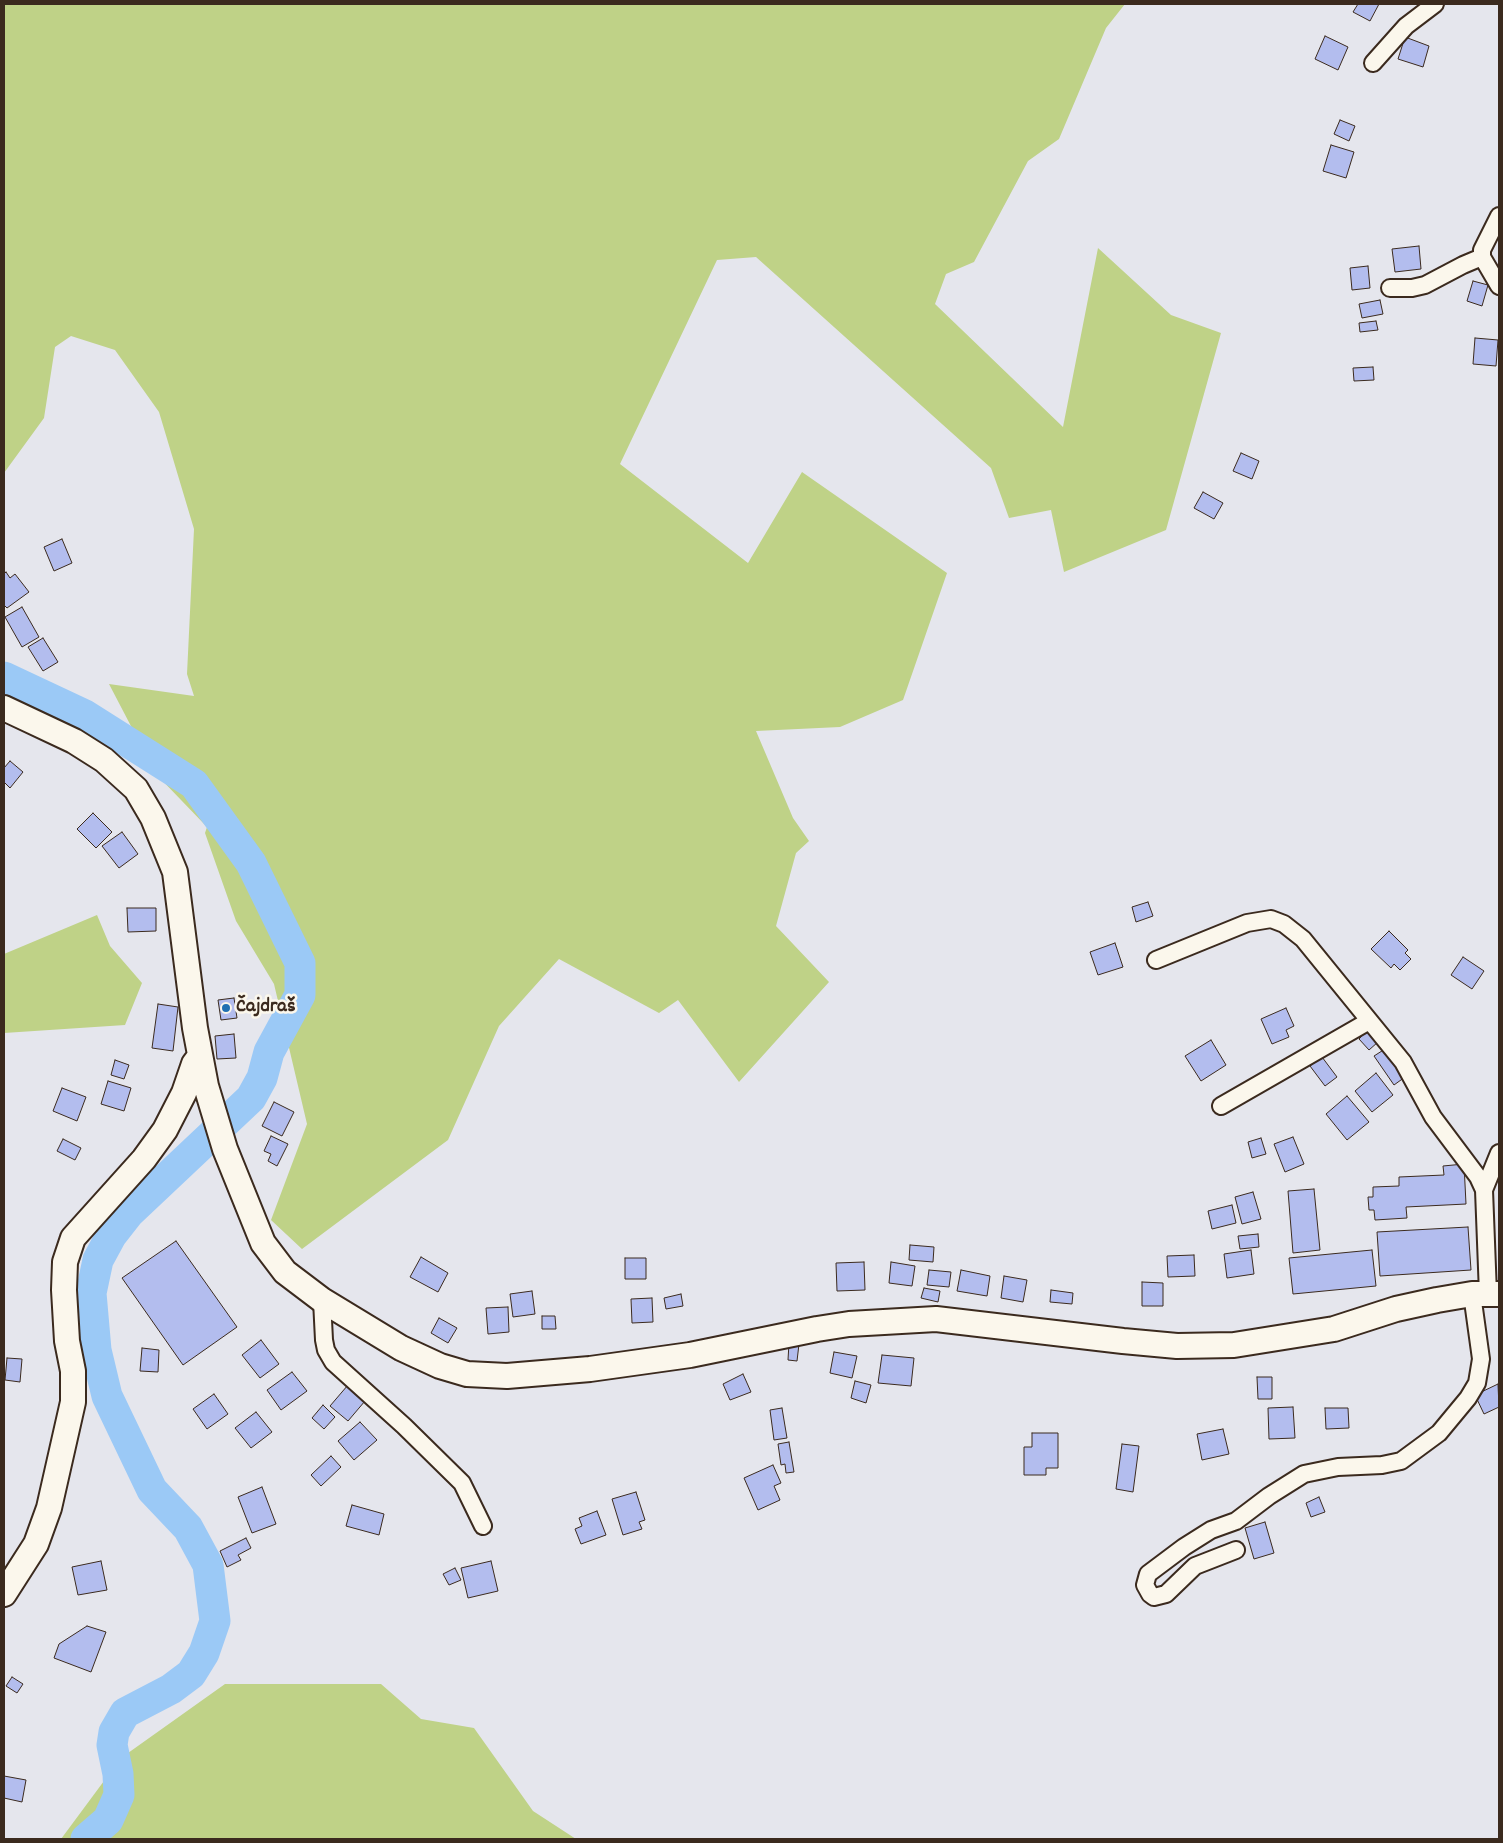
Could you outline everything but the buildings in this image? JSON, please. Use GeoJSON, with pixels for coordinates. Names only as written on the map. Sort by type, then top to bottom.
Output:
{"type":"FeatureCollection","features":[{"type":"Feature","properties":{"kind":"main road"},"geometry":{"type":"LineString","coordinates":[[4,708],[74,741],[104,760],[136,789],[154,818],[176,872],[200,1056],[215,1120],[263,1243],[285,1272],[322,1300],[401,1348],[440,1366],[467,1374],[508,1376],[590,1369],[690,1355],[849,1324],[936,1319],[1177,1346],[1234,1345],[1334,1329],[1396,1309],[1487,1294]]}},
{"type":"Feature","properties":{"kind":"main road"},"geometry":{"type":"LineString","coordinates":[[4,1594],[36,1544],[49,1508],[73,1402],[73,1371],[67,1341],[64,1290],[65,1262],[73,1238],[144,1159],[165,1130],[184,1093],[194,1064],[200,1056]]}},
{"type":"Feature","properties":{"kind":"street"},"geometry":{"type":"LineString","coordinates":[[1373,63],[1406,26],[1435,4]]}},
{"type":"Feature","properties":{"kind":"street"},"geometry":{"type":"LineString","coordinates":[[1499,216],[1482,250],[1482,257],[1499,286]]}},
{"type":"Feature","properties":{"kind":"street"},"geometry":{"type":"LineString","coordinates":[[1390,288],[1412,288],[1425,285],[1463,264],[1482,257]]}},
{"type":"Feature","properties":{"kind":"street"},"geometry":{"type":"LineString","coordinates":[[1156,960],[1247,923],[1271,918],[1284,924],[1303,939],[1403,1062],[1433,1117],[1478,1177],[1484,1190],[1487,1294],[1477,1383],[1468,1398],[1439,1433],[1401,1461],[1382,1465],[1338,1467],[1304,1474],[1269,1496],[1236,1521],[1211,1530],[1176,1552],[1148,1574],[1145,1585],[1154,1597],[1166,1594],[1195,1566],[1236,1550]]}},
{"type":"Feature","properties":{"kind":"street"},"geometry":{"type":"LineString","coordinates":[[1221,1106],[1368,1021]]}},
{"type":"Feature","properties":{"kind":"street"},"geometry":{"type":"LineString","coordinates":[[1484,1190],[1499,1152]]}},
{"type":"Feature","properties":{"kind":"street"},"geometry":{"type":"LineString","coordinates":[[322,1300],[324,1340],[326,1350],[333,1362],[404,1426],[462,1483],[483,1526]]}},
{"type":"Feature","properties":{"kind":"green space"},"geometry":{"type":"Polygon","coordinates":[[[4,4],[1125,4],[1106,28],[1059,139],[1028,161],[974,262],[946,274],[935,304],[1063,427],[1098,248],[1171,315],[1221,333],[1166,530],[1064,572],[1051,510],[1009,518],[991,468],[756,257],[717,260],[620,464],[748,563],[802,472],[947,573],[903,700],[840,727],[756,731],[793,818],[809,841],[796,853],[776,926],[829,982],[739,1082],[678,1000],[659,1013],[559,959],[499,1026],[448,1140],[302,1249],[271,1220],[307,1124],[274,984],[236,921],[205,833],[207,827],[156,774],[109,684],[194,696],[187,674],[194,529],[159,412],[115,350],[71,336],[55,347],[44,418],[4,473],[4,4]]]}},
{"type":"Feature","properties":{"kind":"green space"},"geometry":{"type":"Polygon","coordinates":[[[97,915],[110,946],[142,983],[125,1025],[4,1033],[4,954],[97,915]]]}},
{"type":"Feature","properties":{"kind":"green space"},"geometry":{"type":"Polygon","coordinates":[[[225,1684],[381,1684],[421,1719],[474,1728],[533,1811],[576,1839],[61,1839],[121,1758],[225,1684]]]}},
{"type":"Feature","properties":{"kind":"waterway"},"geometry":{"type":"LineString","coordinates":[[4,677],[85,715],[194,784],[251,863],[300,963],[300,995],[269,1052],[262,1078],[251,1098],[129,1213],[111,1236],[98,1260],[91,1293],[96,1350],[107,1396],[152,1490],[188,1528],[208,1565],[215,1621],[204,1653],[191,1674],[171,1689],[125,1713],[114,1732],[112,1745],[118,1774],[119,1795],[108,1820],[86,1839]]}},
{"type":"Feature","properties":{"kind":"place","name":"Čajdraš"},"geometry":{"type":"Point","coordinates":[226,1008]}}]}
